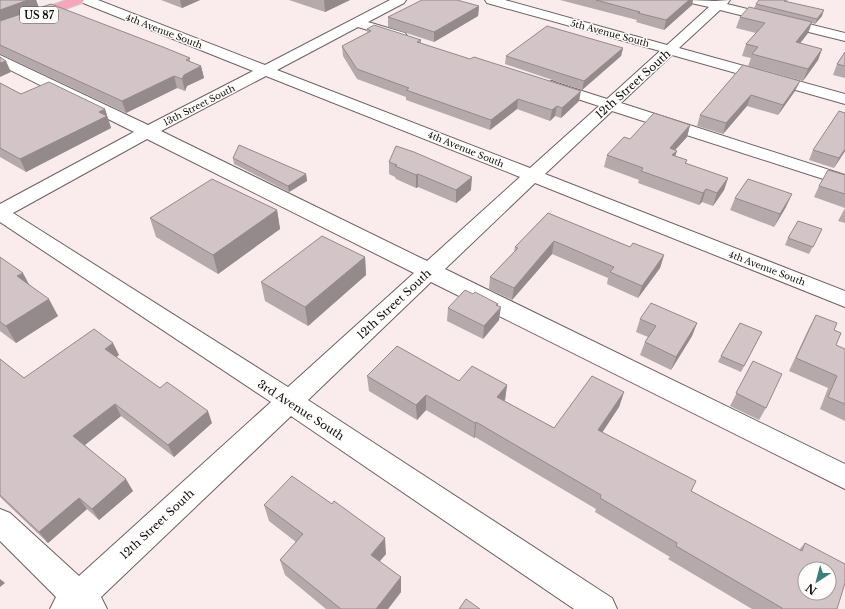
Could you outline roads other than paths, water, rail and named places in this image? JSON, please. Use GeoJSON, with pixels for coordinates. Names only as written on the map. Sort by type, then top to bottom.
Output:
{"type":"FeatureCollection","features":[{"type":"Feature","properties":{"kind":"main road","name":"US 87"},"geometry":{"type":"LineString","coordinates":[[0,29],[78,0]]}},
{"type":"Feature","properties":{"kind":"street","name":"4th Avenue South"},"geometry":{"type":"LineString","coordinates":[[87,0],[845,299]]}},
{"type":"Feature","properties":{"kind":"street","name":"13th Street South"},"geometry":{"type":"LineString","coordinates":[[0,213],[147,132],[400,0]]}},
{"type":"Feature","properties":{"kind":"street","name":"5th Avenue South"},"geometry":{"type":"LineString","coordinates":[[491,0],[845,99]]}},
{"type":"Feature","properties":{"kind":"street"},"geometry":{"type":"LineString","coordinates":[[695,0],[721,3],[845,37]]}},
{"type":"Feature","properties":{"kind":"street","name":"12th Street South"},"geometry":{"type":"LineString","coordinates":[[78,605],[289,401],[721,3]]}},
{"type":"Feature","properties":{"kind":"street"},"geometry":{"type":"LineString","coordinates":[[357,23],[416,42]]}},
{"type":"Feature","properties":{"kind":"street"},"geometry":{"type":"LineString","coordinates":[[0,59],[845,477]]}},
{"type":"Feature","properties":{"kind":"street"},"geometry":{"type":"LineString","coordinates":[[536,81],[845,181]]}},
{"type":"Feature","properties":{"kind":"street","name":"3rd Avenue South"},"geometry":{"type":"LineString","coordinates":[[0,213],[289,401],[601,609]]}},
{"type":"Feature","properties":{"kind":"street"},"geometry":{"type":"LineString","coordinates":[[0,522],[78,605]]}}]}
